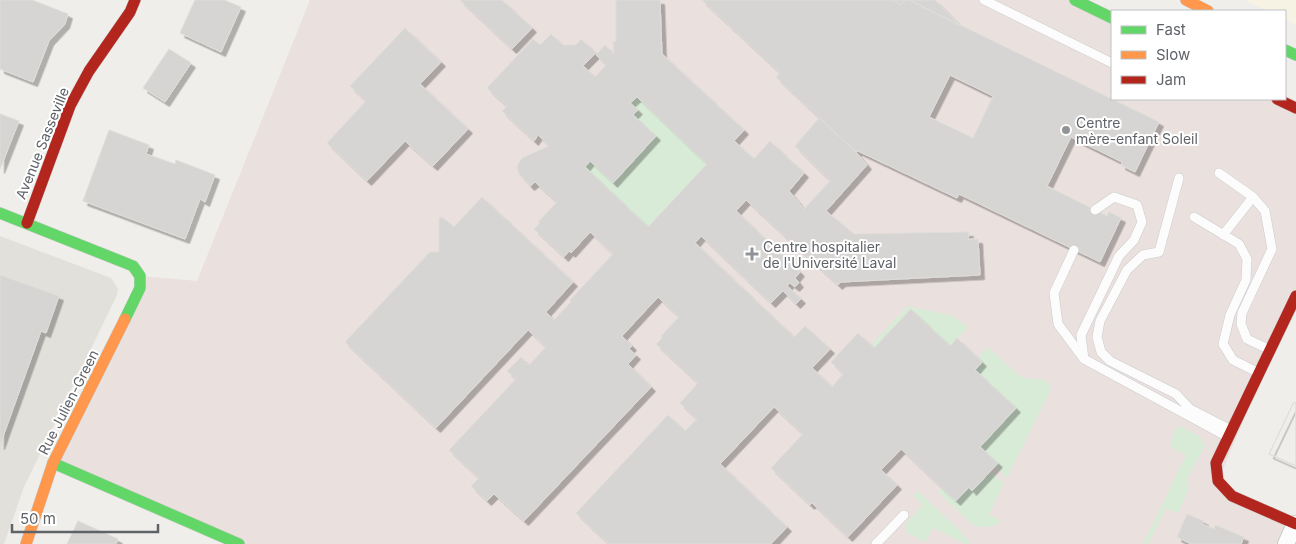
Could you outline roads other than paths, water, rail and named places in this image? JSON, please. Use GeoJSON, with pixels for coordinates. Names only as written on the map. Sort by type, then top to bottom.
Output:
{"type":"FeatureCollection","features":[{"type":"Feature","properties":{"kind":"street","name":"Avenue Sasseville"},"geometry":{"type":"LineString","coordinates":[[27,223],[70,106],[89,71],[130,12],[135,0]]}},
{"type":"Feature","properties":{"kind":"street"},"geometry":{"type":"LineString","coordinates":[[1075,0],[1111,18]]}},
{"type":"Feature","properties":{"kind":"street"},"geometry":{"type":"LineString","coordinates":[[1186,0],[1206,10]]}},
{"type":"Feature","properties":{"kind":"street"},"geometry":{"type":"LineString","coordinates":[[1279,100],[1296,108]]}},
{"type":"Feature","properties":{"kind":"street"},"geometry":{"type":"LineString","coordinates":[[0,213],[27,223]]}},
{"type":"Feature","properties":{"kind":"street","name":"Rue Julien-Green"},"geometry":{"type":"LineString","coordinates":[[26,544],[53,463],[108,356],[140,288],[140,276],[132,266],[27,223]]}},
{"type":"Feature","properties":{"kind":"street"},"geometry":{"type":"LineString","coordinates":[[1286,544],[1295,524],[1232,496],[1218,481],[1216,463],[1296,296]]}},
{"type":"Feature","properties":{"kind":"street"},"geometry":{"type":"LineString","coordinates":[[53,463],[239,544]]}},
{"type":"Feature","properties":{"kind":"lane"},"geometry":{"type":"LineString","coordinates":[[984,0],[1111,63]]}},
{"type":"Feature","properties":{"kind":"lane"},"geometry":{"type":"LineString","coordinates":[[1219,173],[1252,197],[1265,211],[1272,249],[1242,313],[1241,324],[1247,339],[1270,350]]}},
{"type":"Feature","properties":{"kind":"lane"},"geometry":{"type":"LineString","coordinates":[[1179,178],[1159,252],[1143,255],[1127,270],[1100,321],[1097,337],[1101,352],[1110,361],[1176,394],[1190,409],[1230,433]]}},
{"type":"Feature","properties":{"kind":"lane"},"geometry":{"type":"LineString","coordinates":[[1084,360],[1081,335],[1119,256],[1134,240],[1142,222],[1137,205],[1114,197],[1095,210]]}},
{"type":"Feature","properties":{"kind":"lane"},"geometry":{"type":"LineString","coordinates":[[1223,235],[1252,197]]}},
{"type":"Feature","properties":{"kind":"lane"},"geometry":{"type":"LineString","coordinates":[[1194,217],[1239,244],[1247,259],[1246,280],[1230,315],[1223,344],[1233,360],[1259,373]]}},
{"type":"Feature","properties":{"kind":"lane"},"geometry":{"type":"LineString","coordinates":[[1074,250],[1054,293],[1058,324],[1084,360],[1230,433]]}},
{"type":"Feature","properties":{"kind":"lane"},"geometry":{"type":"LineString","coordinates":[[876,544],[904,515]]}},
{"type":"Feature","properties":{"kind":"place","name":"Centre mère-enfant Soleil"},"geometry":{"type":"Point","coordinates":[1066,130]}},
{"type":"Feature","properties":{"kind":"place","name":"Centre hospitalier de l'Université Laval"},"geometry":{"type":"Point","coordinates":[752,254]}}]}
